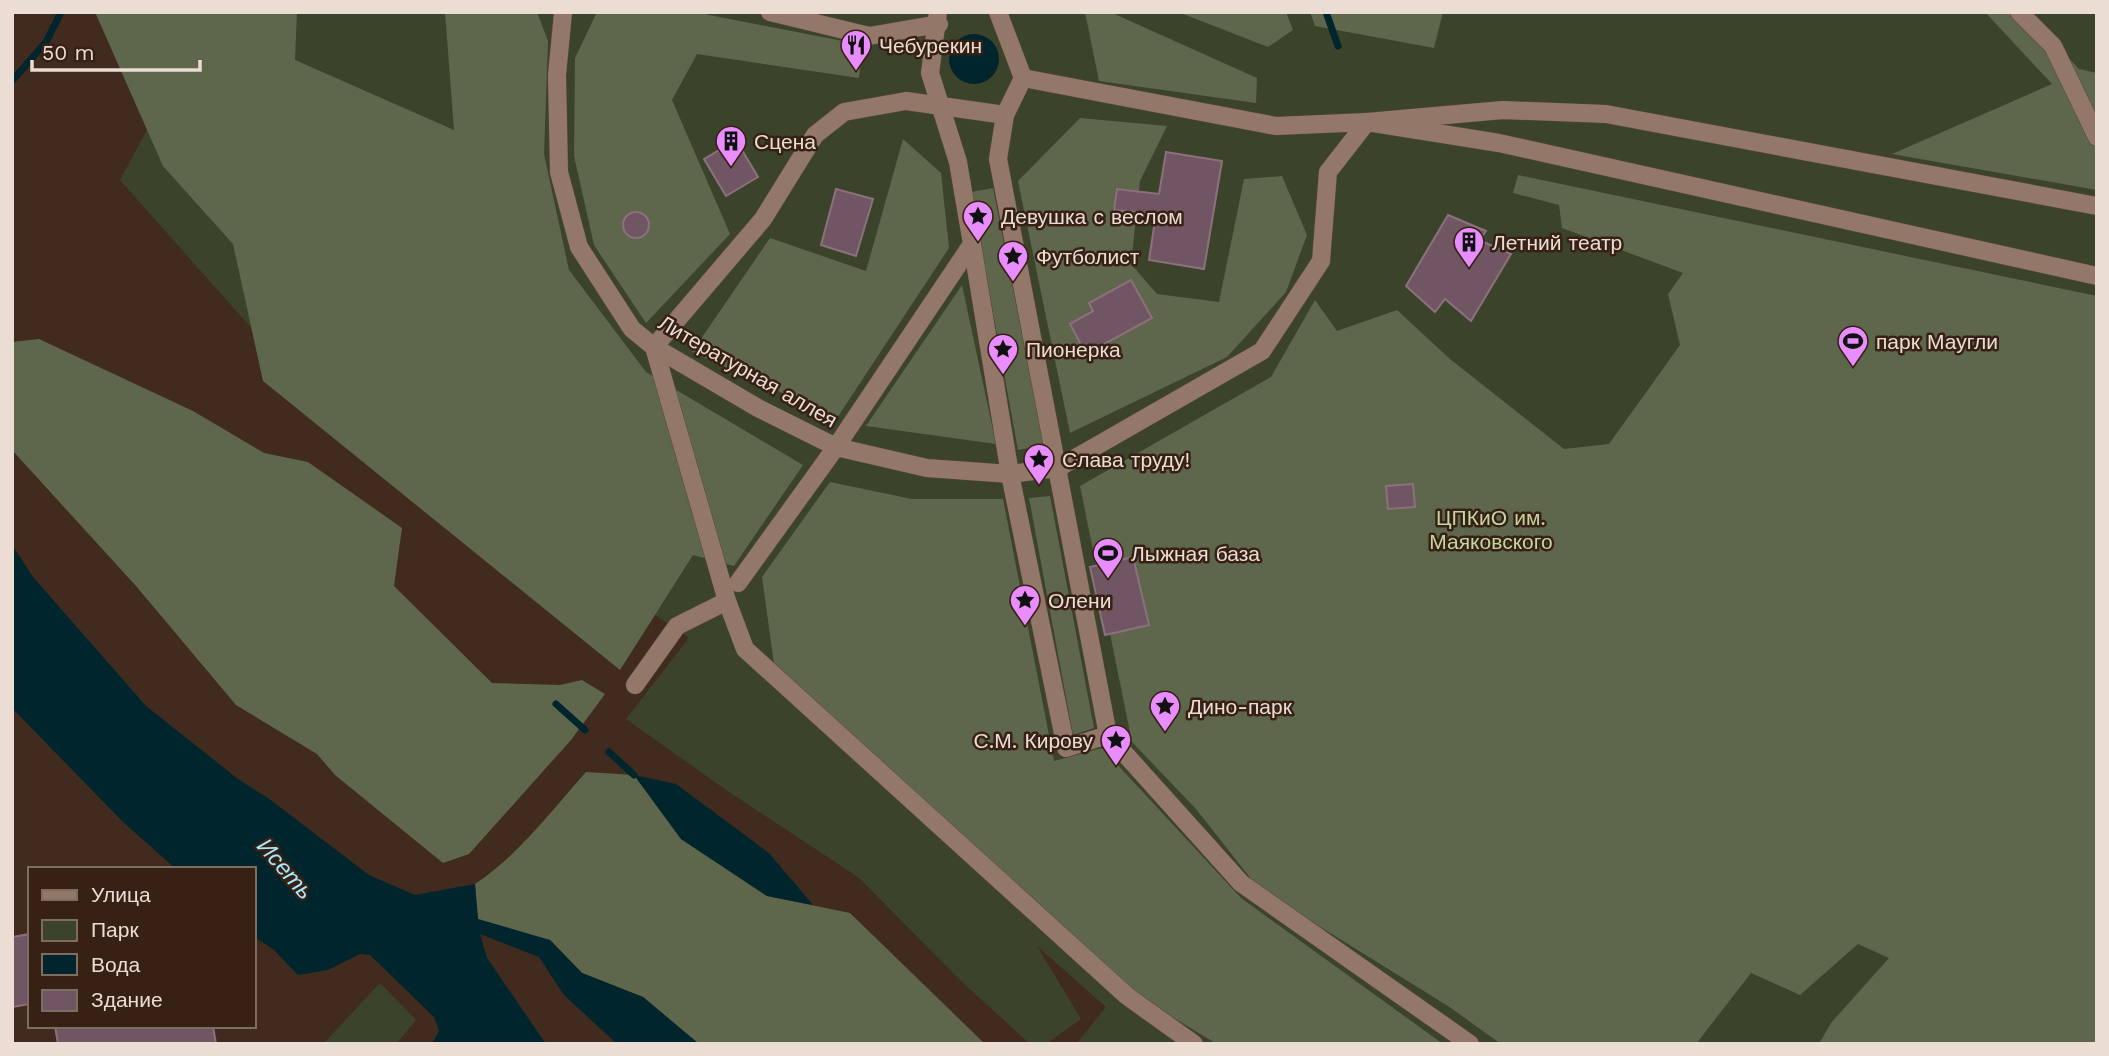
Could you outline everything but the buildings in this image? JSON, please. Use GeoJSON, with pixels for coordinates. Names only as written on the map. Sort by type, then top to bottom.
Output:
{"type":"FeatureCollection","features":[{"type":"Feature","properties":{"kind":"street"},"geometry":{"type":"LineString","coordinates":[[770,12],[869,36],[939,18],[930,73],[942,104],[958,162],[1010,474],[1066,748],[1108,735]]}},
{"type":"Feature","properties":{"kind":"street"},"geometry":{"type":"LineString","coordinates":[[998,12],[1023,78],[1004,115],[998,159],[1108,735],[1241,883],[1469,1044]]}},
{"type":"Feature","properties":{"kind":"street"},"geometry":{"type":"LineString","coordinates":[[2018,12],[2053,47],[2097,138]]}},
{"type":"Feature","properties":{"kind":"street","name":"Литературная аллея"},"geometry":{"type":"LineString","coordinates":[[563,13],[557,75],[559,172],[579,247],[632,329],[654,347],[758,408],[836,447],[928,467],[1010,474],[1058,468],[1262,351],[1321,261],[1328,172],[1367,122]]}},
{"type":"Feature","properties":{"kind":"street"},"geometry":{"type":"LineString","coordinates":[[1023,78],[1276,126],[1367,122],[1503,110],[1606,114],[2097,206]]}},
{"type":"Feature","properties":{"kind":"street"},"geometry":{"type":"LineString","coordinates":[[1004,115],[942,104],[906,101],[844,113],[815,135],[763,219],[654,347],[727,601],[745,649],[1127,996],[1194,1044]]}},
{"type":"Feature","properties":{"kind":"street"},"geometry":{"type":"LineString","coordinates":[[1367,122],[1499,143],[2097,275]]}},
{"type":"Feature","properties":{"kind":"street"},"geometry":{"type":"LineString","coordinates":[[738,583],[836,447],[972,244]]}},
{"type":"Feature","properties":{"kind":"street"},"geometry":{"type":"LineString","coordinates":[[635,685],[677,626],[727,601]]}},
{"type":"Feature","properties":{"kind":"green space"},"geometry":{"type":"Polygon","coordinates":[[[95,12],[297,12],[295,60],[454,130],[445,12],[537,12],[548,41],[544,154],[569,270],[646,372],[803,465],[734,566],[693,555],[620,670],[263,381],[233,244],[163,166],[95,12]]]}},
{"type":"Feature","properties":{"kind":"green space","name":"ЦПКиО им. Маяковского"},"geometry":{"type":"Polygon","coordinates":[[[191,12],[2097,12],[2097,1044],[1076,1044],[1106,1007],[1037,946],[1081,1019],[1046,1044],[1030,1044],[961,981],[858,877],[729,792],[626,719],[689,638],[277,357],[120,180],[193,45],[191,12]]]}},
{"type":"Feature","properties":{"kind":"green space"},"geometry":{"type":"Polygon","coordinates":[[[597,12],[694,12],[863,45],[859,78],[697,54],[672,100],[730,234],[646,323],[594,245],[574,156],[575,58],[597,12]]]}},
{"type":"Feature","properties":{"kind":"green space"},"geometry":{"type":"Polygon","coordinates":[[[1085,12],[1110,12],[1257,78],[1256,103],[1099,81],[1085,12]]]}},
{"type":"Feature","properties":{"kind":"green space"},"geometry":{"type":"Polygon","coordinates":[[[1178,12],[1286,12],[1293,30],[1268,47],[1178,12]]]}},
{"type":"Feature","properties":{"kind":"green space"},"geometry":{"type":"Polygon","coordinates":[[[1310,12],[1443,12],[1434,48],[1315,26],[1310,12]]]}},
{"type":"Feature","properties":{"kind":"green space"},"geometry":{"type":"Polygon","coordinates":[[[1985,12],[2025,12],[2079,69],[2097,73],[2097,190],[1892,154],[2052,84],[1985,12]]]}},
{"type":"Feature","properties":{"kind":"green space"},"geometry":{"type":"Polygon","coordinates":[[[1080,118],[1167,126],[1140,181],[1131,264],[1157,294],[1219,302],[1244,179],[1282,176],[1307,235],[1286,292],[1227,357],[1070,433],[1018,181],[1080,118]]]}},
{"type":"Feature","properties":{"kind":"green space"},"geometry":{"type":"Polygon","coordinates":[[[903,139],[941,173],[949,248],[837,418],[692,352],[770,238],[866,271],[903,139]]]}},
{"type":"Feature","properties":{"kind":"green space"},"geometry":{"type":"Polygon","coordinates":[[[1518,175],[2097,296],[2097,1044],[1819,1044],[1831,1023],[1889,958],[1858,944],[1800,995],[1751,973],[1696,1044],[1501,1044],[1448,1006],[1259,889],[1196,809],[1132,742],[1080,486],[1271,377],[1315,300],[1337,331],[1397,310],[1450,359],[1564,449],[1609,444],[1680,345],[1668,294],[1683,273],[1562,228],[1559,205],[1513,193],[1518,175]]]}},
{"type":"Feature","properties":{"kind":"green space"},"geometry":{"type":"Polygon","coordinates":[[[993,188],[1044,445],[1018,450],[971,192],[993,188]]]}},
{"type":"Feature","properties":{"kind":"green space"},"geometry":{"type":"Polygon","coordinates":[[[962,285],[996,444],[866,426],[962,285]]]}},
{"type":"Feature","properties":{"kind":"green space"},"geometry":{"type":"Polygon","coordinates":[[[39,339],[193,411],[264,453],[308,462],[402,528],[394,586],[492,683],[560,685],[582,680],[605,694],[571,740],[469,854],[443,863],[335,775],[317,754],[236,705],[136,586],[12,450],[12,342],[39,339]]]}},
{"type":"Feature","properties":{"kind":"green space"},"geometry":{"type":"Polygon","coordinates":[[[830,482],[912,499],[1003,499],[1054,761],[1102,748],[1241,898],[1443,1044],[1217,1044],[1123,987],[774,664],[762,577],[830,482]]]}},
{"type":"Feature","properties":{"kind":"green space"},"geometry":{"type":"Polygon","coordinates":[[[1050,496],[1094,728],[1073,735],[1029,498],[1050,496]]]}},
{"type":"Feature","properties":{"kind":"green space"},"geometry":{"type":"Polygon","coordinates":[[[586,772],[634,775],[681,839],[767,896],[850,913],[985,1044],[699,1044],[643,997],[582,973],[550,940],[479,934],[475,884],[520,846],[586,772]]]}},
{"type":"Feature","properties":{"kind":"green space"},"geometry":{"type":"Polygon","coordinates":[[[380,983],[416,1020],[396,1044],[323,1044],[380,983]]]}},
{"type":"Feature","properties":{"kind":"water"},"geometry":{"type":"Polygon","coordinates":[[[974,34],[992,41],[999,59],[992,77],[974,84],[956,77],[949,59],[956,41],[974,34]]]}},
{"type":"Feature","properties":{"kind":"water","name":"Исеть"},"geometry":{"type":"Polygon","coordinates":[[[12,545],[33,577],[146,706],[238,779],[268,798],[369,875],[415,895],[475,884],[478,919],[550,940],[582,973],[643,997],[699,1044],[617,1044],[564,995],[539,957],[480,934],[487,958],[546,1044],[432,1044],[439,1031],[434,1017],[370,955],[360,954],[328,970],[298,975],[273,949],[256,938],[256,867],[174,867],[122,821],[12,708],[12,545]]]}},
{"type":"Feature","properties":{"kind":"water"},"geometry":{"type":"Polygon","coordinates":[[[634,775],[676,784],[769,853],[813,905],[767,896],[681,839],[634,775]]]}},
{"type":"Feature","properties":{"kind":"waterway"},"geometry":{"type":"LineString","coordinates":[[12,81],[46,42],[61,12]]}},
{"type":"Feature","properties":{"kind":"waterway"},"geometry":{"type":"LineString","coordinates":[[1326,12],[1338,46]]}},
{"type":"Feature","properties":{"kind":"waterway"},"geometry":{"type":"LineString","coordinates":[[556,704],[585,730]]}},
{"type":"Feature","properties":{"kind":"waterway"},"geometry":{"type":"LineString","coordinates":[[609,752],[634,775]]}},
{"type":"Feature","properties":{"kind":"place","name":"Чебурекин"},"geometry":{"type":"Point","coordinates":[856,72]}},
{"type":"Feature","properties":{"kind":"place","name":"Сцена"},"geometry":{"type":"Point","coordinates":[731,168]}},
{"type":"Feature","properties":{"kind":"place","name":"Девушка с веслом"},"geometry":{"type":"Point","coordinates":[978,243]}},
{"type":"Feature","properties":{"kind":"place","name":"Летний театр"},"geometry":{"type":"Point","coordinates":[1469,269]}},
{"type":"Feature","properties":{"kind":"place","name":"Футболист"},"geometry":{"type":"Point","coordinates":[1013,283]}},
{"type":"Feature","properties":{"kind":"place","name":"парк Маугли"},"geometry":{"type":"Point","coordinates":[1853,368]}},
{"type":"Feature","properties":{"kind":"place","name":"Пионерка"},"geometry":{"type":"Point","coordinates":[1003,376]}},
{"type":"Feature","properties":{"kind":"place","name":"Слава труду!"},"geometry":{"type":"Point","coordinates":[1039,486]}},
{"type":"Feature","properties":{"kind":"place","name":"Лыжная база"},"geometry":{"type":"Point","coordinates":[1108,580]}},
{"type":"Feature","properties":{"kind":"place","name":"Олени"},"geometry":{"type":"Point","coordinates":[1025,627]}},
{"type":"Feature","properties":{"kind":"place","name":"Дино-парк"},"geometry":{"type":"Point","coordinates":[1165,733]}},
{"type":"Feature","properties":{"kind":"place","name":"С.М. Кирову"},"geometry":{"type":"Point","coordinates":[1116,767]}}]}
